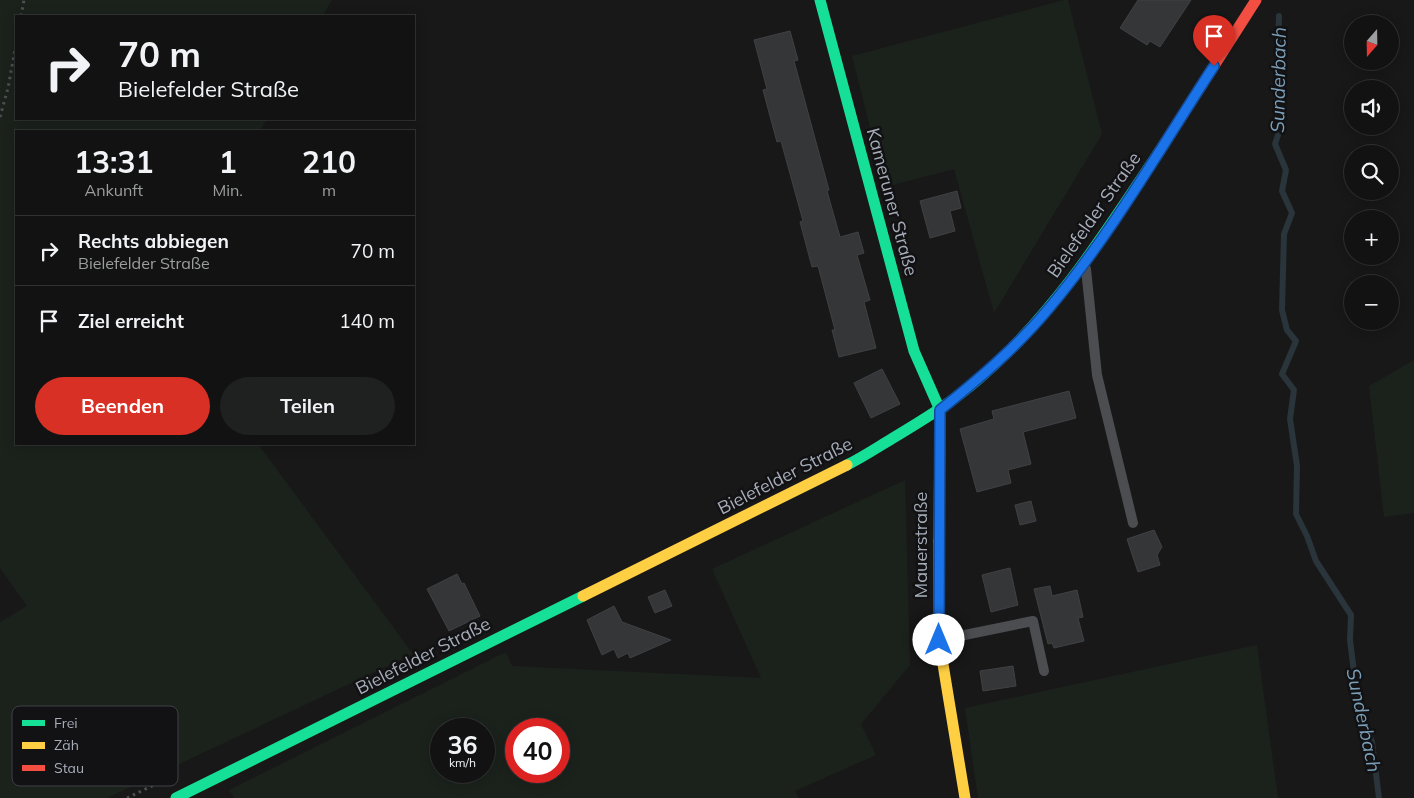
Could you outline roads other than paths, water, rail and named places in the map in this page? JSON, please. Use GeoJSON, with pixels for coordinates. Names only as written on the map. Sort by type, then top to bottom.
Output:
{"type":"FeatureCollection","features":[{"type":"Feature","properties":{"kind":"main road","name":"Kameruner Straße"},"geometry":{"type":"LineString","coordinates":[[820,0],[914,351],[940,410]]}},
{"type":"Feature","properties":{"kind":"main road","name":"Bielefelder Straße"},"geometry":{"type":"LineString","coordinates":[[176,798],[851,463],[940,410],[980,378],[1017,344],[1050,308],[1085,263],[1256,0]]}},
{"type":"Feature","properties":{"kind":"main road","name":"Mauerstraße"},"geometry":{"type":"LineString","coordinates":[[940,410],[939,640],[965,798]]}},
{"type":"Feature","properties":{"kind":"lane"},"geometry":{"type":"LineString","coordinates":[[1085,263],[1097,374],[1133,523]]}},
{"type":"Feature","properties":{"kind":"lane"},"geometry":{"type":"LineString","coordinates":[[939,640],[1033,621],[1044,671]]}},
{"type":"Feature","properties":{"kind":"waterway","name":"Sunderbach"},"geometry":{"type":"LineString","coordinates":[[1279,16],[1277,98],[1280,129],[1275,144],[1286,170],[1282,191],[1292,213],[1284,234],[1282,310],[1287,330],[1296,341],[1282,374],[1294,390],[1290,419],[1297,466],[1296,514],[1307,536],[1316,561],[1351,615],[1350,640],[1358,704],[1372,742],[1379,798]]}}]}
